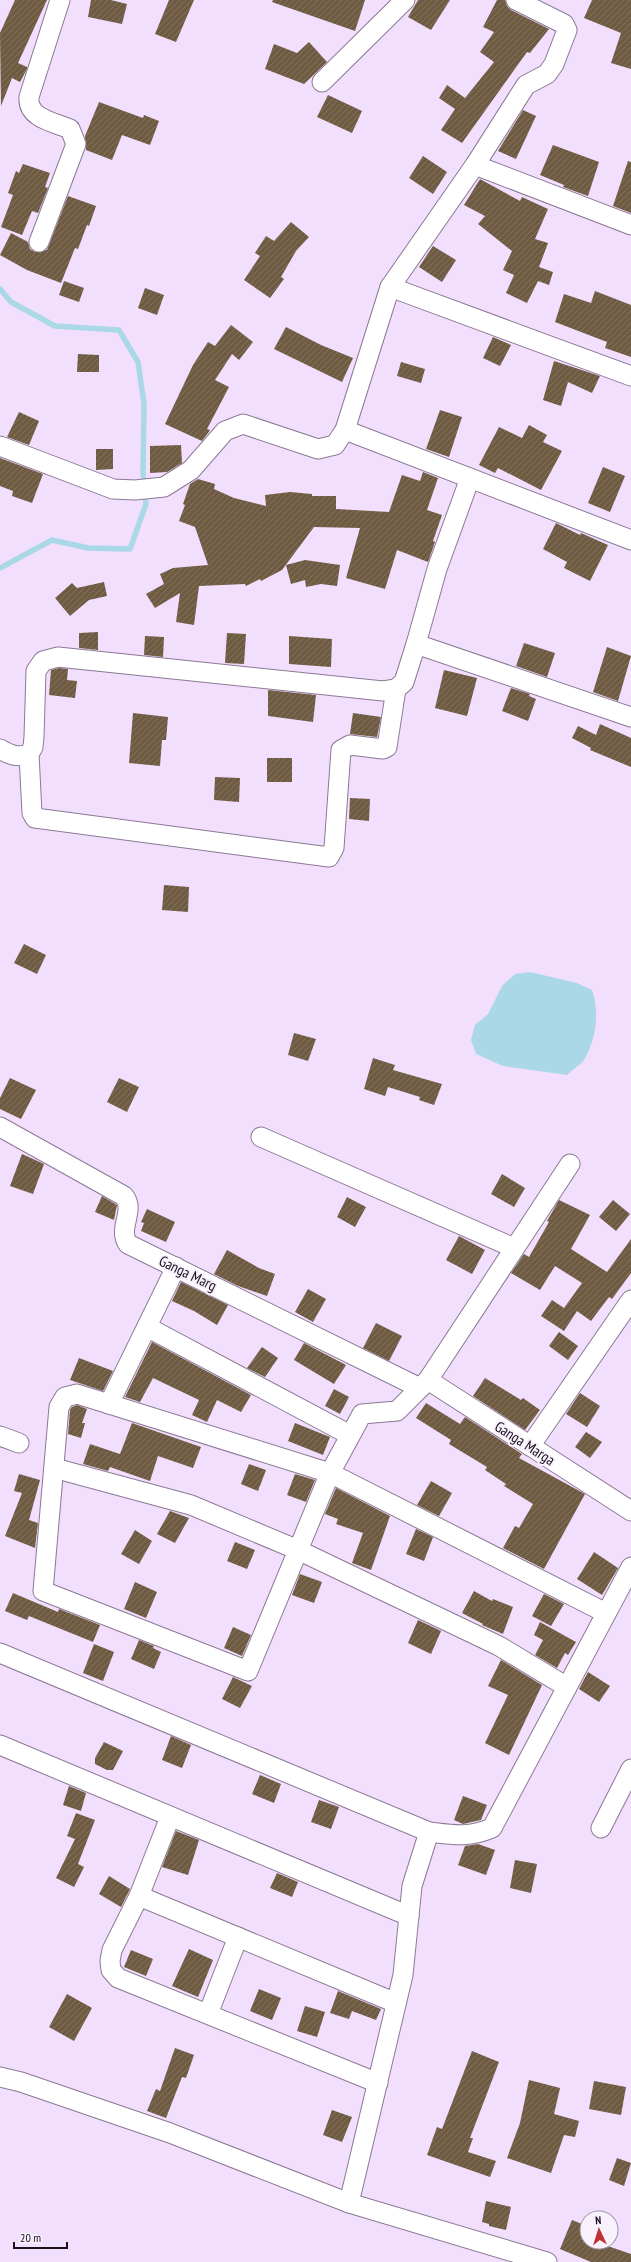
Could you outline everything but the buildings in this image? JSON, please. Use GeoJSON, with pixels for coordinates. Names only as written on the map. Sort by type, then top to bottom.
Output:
{"type":"FeatureCollection","features":[{"type":"Feature","properties":{"kind":"street"},"geometry":{"type":"LineString","coordinates":[[39,242],[76,144],[70,129],[32,113],[28,105],[29,97],[60,0]]}},
{"type":"Feature","properties":{"kind":"street"},"geometry":{"type":"LineString","coordinates":[[322,82],[405,0]]}},
{"type":"Feature","properties":{"kind":"street"},"geometry":{"type":"LineString","coordinates":[[0,446],[113,489],[135,490],[164,487],[191,470],[225,431],[244,424],[318,449],[335,445],[345,430],[390,287],[475,165],[526,85],[547,74],[554,64],[566,30],[564,24],[516,0]]}},
{"type":"Feature","properties":{"kind":"street"},"geometry":{"type":"LineString","coordinates":[[475,165],[631,224]]}},
{"type":"Feature","properties":{"kind":"street"},"geometry":{"type":"LineString","coordinates":[[390,287],[631,376]]}},
{"type":"Feature","properties":{"kind":"street"},"geometry":{"type":"LineString","coordinates":[[345,430],[631,540]]}},
{"type":"Feature","properties":{"kind":"street"},"geometry":{"type":"LineString","coordinates":[[396,689],[387,746],[383,749],[350,745],[340,750],[334,848],[329,856],[35,818],[32,813],[29,754],[33,747],[34,737],[36,671],[43,661],[58,657],[384,691],[396,689],[404,682],[437,569],[470,478]]}},
{"type":"Feature","properties":{"kind":"street"},"geometry":{"type":"LineString","coordinates":[[416,644],[631,717]]}},
{"type":"Feature","properties":{"kind":"street"},"geometry":{"type":"LineString","coordinates":[[0,748],[10,755],[20,757],[29,754]]}},
{"type":"Feature","properties":{"kind":"street","name":"Ganga Marg"},"geometry":{"type":"LineString","coordinates":[[0,1127],[124,1196],[129,1207],[124,1229],[124,1237],[128,1244],[424,1384]]}},
{"type":"Feature","properties":{"kind":"street"},"geometry":{"type":"LineString","coordinates":[[261,1137],[514,1248]]}},
{"type":"Feature","properties":{"kind":"street"},"geometry":{"type":"LineString","coordinates":[[570,1164],[424,1384],[397,1411],[362,1414],[330,1473],[248,1671],[44,1591],[59,1407],[64,1397],[77,1394],[330,1473],[606,1613]]}},
{"type":"Feature","properties":{"kind":"street"},"geometry":{"type":"LineString","coordinates":[[109,1404],[176,1267]]}},
{"type":"Feature","properties":{"kind":"street"},"geometry":{"type":"LineString","coordinates":[[530,1446],[631,1300]]}},
{"type":"Feature","properties":{"kind":"street"},"geometry":{"type":"LineString","coordinates":[[147,1327],[350,1435]]}},
{"type":"Feature","properties":{"kind":"street","name":"Ganga Marga"},"geometry":{"type":"LineString","coordinates":[[424,1384],[530,1446],[631,1511]]}},
{"type":"Feature","properties":{"kind":"street"},"geometry":{"type":"LineString","coordinates":[[0,1436],[19,1443]]}},
{"type":"Feature","properties":{"kind":"street"},"geometry":{"type":"LineString","coordinates":[[54,1468],[190,1505],[298,1550],[499,1646],[567,1687]]}},
{"type":"Feature","properties":{"kind":"street"},"geometry":{"type":"LineString","coordinates":[[0,1653],[429,1832],[461,1836],[476,1834],[492,1828],[631,1567]]}},
{"type":"Feature","properties":{"kind":"street"},"geometry":{"type":"LineString","coordinates":[[0,1746],[409,1916]]}},
{"type":"Feature","properties":{"kind":"street"},"geometry":{"type":"LineString","coordinates":[[601,1828],[631,1769]]}},
{"type":"Feature","properties":{"kind":"street"},"geometry":{"type":"LineString","coordinates":[[170,1817],[139,1896],[112,1950],[110,1961],[112,1970],[118,1978],[378,2083]]}},
{"type":"Feature","properties":{"kind":"street"},"geometry":{"type":"LineString","coordinates":[[349,2203],[403,1975],[412,1886],[429,1832]]}},
{"type":"Feature","properties":{"kind":"street"},"geometry":{"type":"LineString","coordinates":[[139,1896],[396,2003]]}},
{"type":"Feature","properties":{"kind":"street"},"geometry":{"type":"LineString","coordinates":[[208,2014],[238,1937]]}},
{"type":"Feature","properties":{"kind":"street"},"geometry":{"type":"LineString","coordinates":[[0,2077],[21,2082],[170,2133],[349,2203],[547,2262]]}},
{"type":"Feature","properties":{"kind":"water"},"geometry":{"type":"Polygon","coordinates":[[[530,972],[577,983],[592,990],[596,1007],[596,1026],[594,1035],[584,1060],[567,1075],[503,1066],[476,1054],[471,1040],[475,1025],[488,1014],[502,986],[515,974],[530,972]]]}},
{"type":"Feature","properties":{"kind":"waterway"},"geometry":{"type":"LineString","coordinates":[[0,289],[11,302],[55,326],[119,330],[138,362],[144,404],[143,474],[146,504],[130,549],[88,548],[52,540],[0,568]]}}]}
